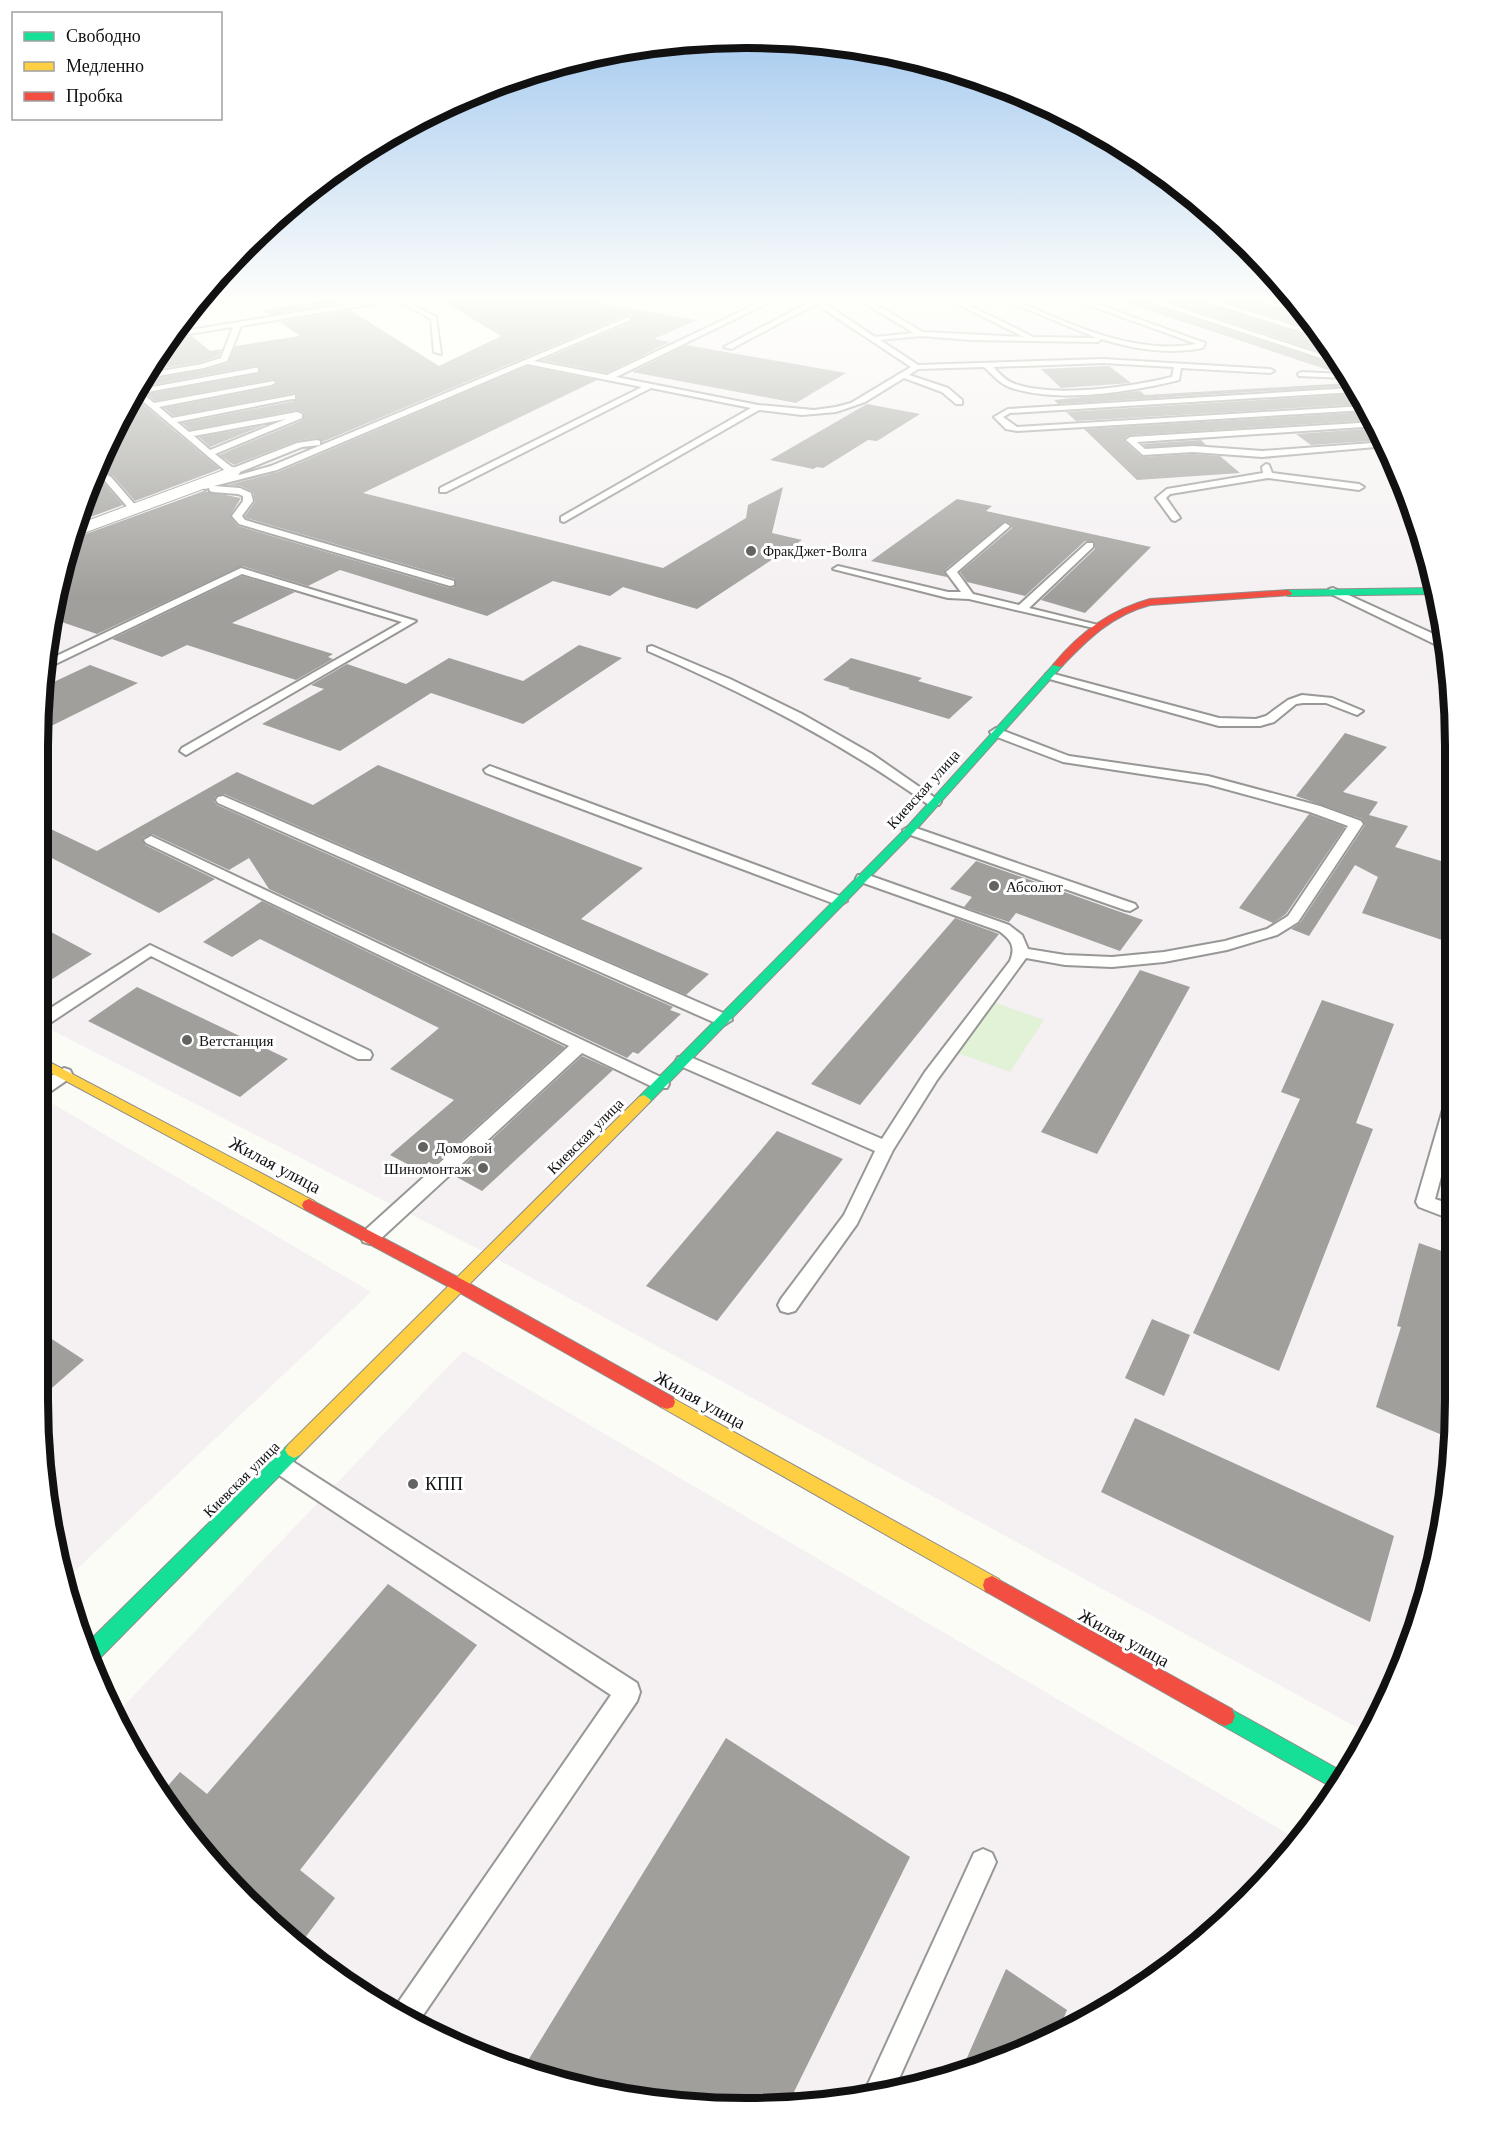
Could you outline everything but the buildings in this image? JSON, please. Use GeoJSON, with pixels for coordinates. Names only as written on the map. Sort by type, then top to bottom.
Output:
{"type":"FeatureCollection","features":[{"type":"Feature","properties":{"kind":"street"},"geometry":{"type":"LineString","coordinates":[[83,529],[232,472]]}},
{"type":"Feature","properties":{"kind":"street","name":"Киевская улица"},"geometry":{"type":"LineString","coordinates":[[94,1649],[840,902],[909,830],[1094,627],[1132,606],[1150,602],[1333,591],[1427,591]]}},
{"type":"Feature","properties":{"kind":"street","name":"Жилая улица"},"geometry":{"type":"LineString","coordinates":[[48,1066],[459,1285],[1334,1777]]}},
{"type":"Feature","properties":{"kind":"lane"},"geometry":{"type":"LineString","coordinates":[[153,406],[204,396]]}},
{"type":"Feature","properties":{"kind":"lane"},"geometry":{"type":"LineString","coordinates":[[178,492],[274,468],[446,396]]}},
{"type":"Feature","properties":{"kind":"lane"},"geometry":{"type":"LineString","coordinates":[[443,490],[630,396]]}},
{"type":"Feature","properties":{"kind":"lane"},"geometry":{"type":"LineString","coordinates":[[702,396],[786,412],[819,412],[849,407],[867,396]]}},
{"type":"Feature","properties":{"kind":"lane"},"geometry":{"type":"LineString","coordinates":[[952,396],[959,402]]}},
{"type":"Feature","properties":{"kind":"lane"},"geometry":{"type":"LineString","coordinates":[[1253,396],[1008,411],[998,417],[1009,427],[1017,429],[1357,409]]}},
{"type":"Feature","properties":{"kind":"lane"},"geometry":{"type":"LineString","coordinates":[[142,397],[232,472],[300,445],[340,441]]}},
{"type":"Feature","properties":{"kind":"lane"},"geometry":{"type":"LineString","coordinates":[[171,421],[292,397]]}},
{"type":"Feature","properties":{"kind":"lane"},"geometry":{"type":"LineString","coordinates":[[564,519],[758,407]]}},
{"type":"Feature","properties":{"kind":"lane"},"geometry":{"type":"LineString","coordinates":[[188,435],[297,414],[299,416],[210,453]]}},
{"type":"Feature","properties":{"kind":"lane"},"geometry":{"type":"LineString","coordinates":[[1366,425],[1130,440],[1143,452],[1194,449],[1262,454],[1376,445]]}},
{"type":"Feature","properties":{"kind":"lane"},"geometry":{"type":"LineString","coordinates":[[1262,454],[1268,475]]}},
{"type":"Feature","properties":{"kind":"lane"},"geometry":{"type":"LineString","coordinates":[[1175,518],[1161,498],[1167,492],[1268,475],[1359,487]]}},
{"type":"Feature","properties":{"kind":"lane"},"geometry":{"type":"LineString","coordinates":[[103,476],[134,509]]}},
{"type":"Feature","properties":{"kind":"lane"},"geometry":{"type":"LineString","coordinates":[[178,492],[207,489],[240,490],[248,495],[248,501],[237,516],[242,522],[450,583]]}},
{"type":"Feature","properties":{"kind":"lane"},"geometry":{"type":"LineString","coordinates":[[969,596],[951,572],[1005,526]]}},
{"type":"Feature","properties":{"kind":"lane"},"geometry":{"type":"LineString","coordinates":[[1020,609],[1090,545]]}},
{"type":"Feature","properties":{"kind":"lane"},"geometry":{"type":"LineString","coordinates":[[838,569],[948,595],[969,596],[1094,627]]}},
{"type":"Feature","properties":{"kind":"lane"},"geometry":{"type":"LineString","coordinates":[[53,662],[241,571],[411,621],[186,751]]}},
{"type":"Feature","properties":{"kind":"lane"},"geometry":{"type":"LineString","coordinates":[[1333,591],[1437,640]]}},
{"type":"Feature","properties":{"kind":"lane"},"geometry":{"type":"LineString","coordinates":[[652,649],[742,687],[836,736],[896,773],[934,802]]}},
{"type":"Feature","properties":{"kind":"lane"},"geometry":{"type":"LineString","coordinates":[[1050,676],[1219,722],[1256,723],[1270,719],[1293,702],[1302,699],[1328,700],[1357,711]]}},
{"type":"Feature","properties":{"kind":"lane"},"geometry":{"type":"LineString","coordinates":[[996,732],[1067,759],[1208,780],[1356,824],[1293,919],[1272,932],[1227,945],[1164,957],[1112,962],[1065,960],[1022,952]]}},
{"type":"Feature","properties":{"kind":"lane"},"geometry":{"type":"LineString","coordinates":[[490,770],[840,902]]}},
{"type":"Feature","properties":{"kind":"lane"},"geometry":{"type":"LineString","coordinates":[[223,800],[724,1020]]}},
{"type":"Feature","properties":{"kind":"lane"},"geometry":{"type":"LineString","coordinates":[[909,830],[1130,907]]}},
{"type":"Feature","properties":{"kind":"lane"},"geometry":{"type":"LineString","coordinates":[[151,840],[661,1084]]}},
{"type":"Feature","properties":{"kind":"lane"},"geometry":{"type":"LineString","coordinates":[[788,1305],[851,1219],[885,1148],[931,1076],[1017,962],[1022,952],[1021,943],[1016,936],[1004,928],[863,878]]}},
{"type":"Feature","properties":{"kind":"lane"},"geometry":{"type":"LineString","coordinates":[[48,1016],[150,950],[364,1055]]}},
{"type":"Feature","properties":{"kind":"lane"},"geometry":{"type":"LineString","coordinates":[[370,1237],[580,1045]]}},
{"type":"Feature","properties":{"kind":"lane"},"geometry":{"type":"LineString","coordinates":[[684,1060],[885,1148]]}},
{"type":"Feature","properties":{"kind":"lane"},"geometry":{"type":"LineString","coordinates":[[48,1085],[63,1074]]}},
{"type":"Feature","properties":{"kind":"lane"},"geometry":{"type":"LineString","coordinates":[[1445,1131],[1425,1202],[1445,1210]]}},
{"type":"Feature","properties":{"kind":"lane"},"geometry":{"type":"LineString","coordinates":[[280,1463],[628,1692],[409,2011]]}},
{"type":"Feature","properties":{"kind":"lane"},"geometry":{"type":"LineString","coordinates":[[881,2085],[983,1862]]}},
{"type":"Feature","properties":{"kind":"shaded area"},"geometry":{"type":"Polygon","coordinates":[[[143,396],[300,396],[322,411],[361,396],[1350,396],[1392,479],[1421,566],[1432,610],[1439,655],[1444,701],[1445,746],[1444,1445],[1432,1536],[1421,1580],[1392,1667],[1361,1730],[488,1254],[48,1028],[49,701],[61,610],[88,515],[205,467],[137,406],[143,396]]]}},
{"type":"Feature","properties":{"kind":"shaded area"},"geometry":{"type":"Polygon","coordinates":[[[48,1101],[371,1292],[71,1575],[61,1536],[49,1445],[48,1101]]]}},
{"type":"Feature","properties":{"kind":"shaded area"},"geometry":{"type":"Polygon","coordinates":[[[463,1351],[1292,1836],[1240,1893],[1172,1954],[1096,2004],[1014,2045],[971,2061],[883,2085],[792,2097],[701,2097],[610,2085],[522,2061],[438,2026],[358,1980],[286,1925],[221,1860],[166,1788],[121,1709],[463,1351]]]}},
{"type":"Feature","properties":{"kind":"green space"},"geometry":{"type":"Polygon","coordinates":[[[994,1002],[1044,1020],[1010,1072],[958,1053],[994,1002]]]}},
{"type":"Feature","properties":{"kind":"traffic: fast"},"geometry":{"type":"LineString","coordinates":[[1288,593],[1427,591]]}},
{"type":"Feature","properties":{"kind":"traffic: fast"},"geometry":{"type":"LineString","coordinates":[[644,1100],[910,830],[1058,665]]}},
{"type":"Feature","properties":{"kind":"traffic: fast"},"geometry":{"type":"LineString","coordinates":[[94,1650],[294,1450]]}},
{"type":"Feature","properties":{"kind":"traffic: fast"},"geometry":{"type":"LineString","coordinates":[[1225,1716],[1334,1777]]}},
{"type":"Feature","properties":{"kind":"traffic: slow"},"geometry":{"type":"LineString","coordinates":[[48,1066],[309,1205]]}},
{"type":"Feature","properties":{"kind":"traffic: slow"},"geometry":{"type":"LineString","coordinates":[[294,1450],[644,1100]]}},
{"type":"Feature","properties":{"kind":"traffic: slow"},"geometry":{"type":"LineString","coordinates":[[667,1402],[992,1585]]}},
{"type":"Feature","properties":{"kind":"traffic: jam"},"geometry":{"type":"LineString","coordinates":[[1058,665],[1079,643],[1109,618],[1135,606],[1150,602],[1288,593]]}},
{"type":"Feature","properties":{"kind":"traffic: jam"},"geometry":{"type":"LineString","coordinates":[[309,1205],[459,1285],[667,1402]]}},
{"type":"Feature","properties":{"kind":"traffic: jam"},"geometry":{"type":"LineString","coordinates":[[992,1585],[1225,1716]]}},
{"type":"Feature","properties":{"kind":"place","name":"ФракДжет-Волга"},"geometry":{"type":"Point","coordinates":[751,551]}},
{"type":"Feature","properties":{"kind":"place","name":"Абсолют"},"geometry":{"type":"Point","coordinates":[994,886]}},
{"type":"Feature","properties":{"kind":"place","name":"Ветстанция"},"geometry":{"type":"Point","coordinates":[187,1040]}},
{"type":"Feature","properties":{"kind":"place","name":"Домовой"},"geometry":{"type":"Point","coordinates":[423,1147]}},
{"type":"Feature","properties":{"kind":"place","name":"Шиномонтаж"},"geometry":{"type":"Point","coordinates":[483,1168]}},
{"type":"Feature","properties":{"kind":"place","name":"КПП"},"geometry":{"type":"Point","coordinates":[413,1484]}}]}
